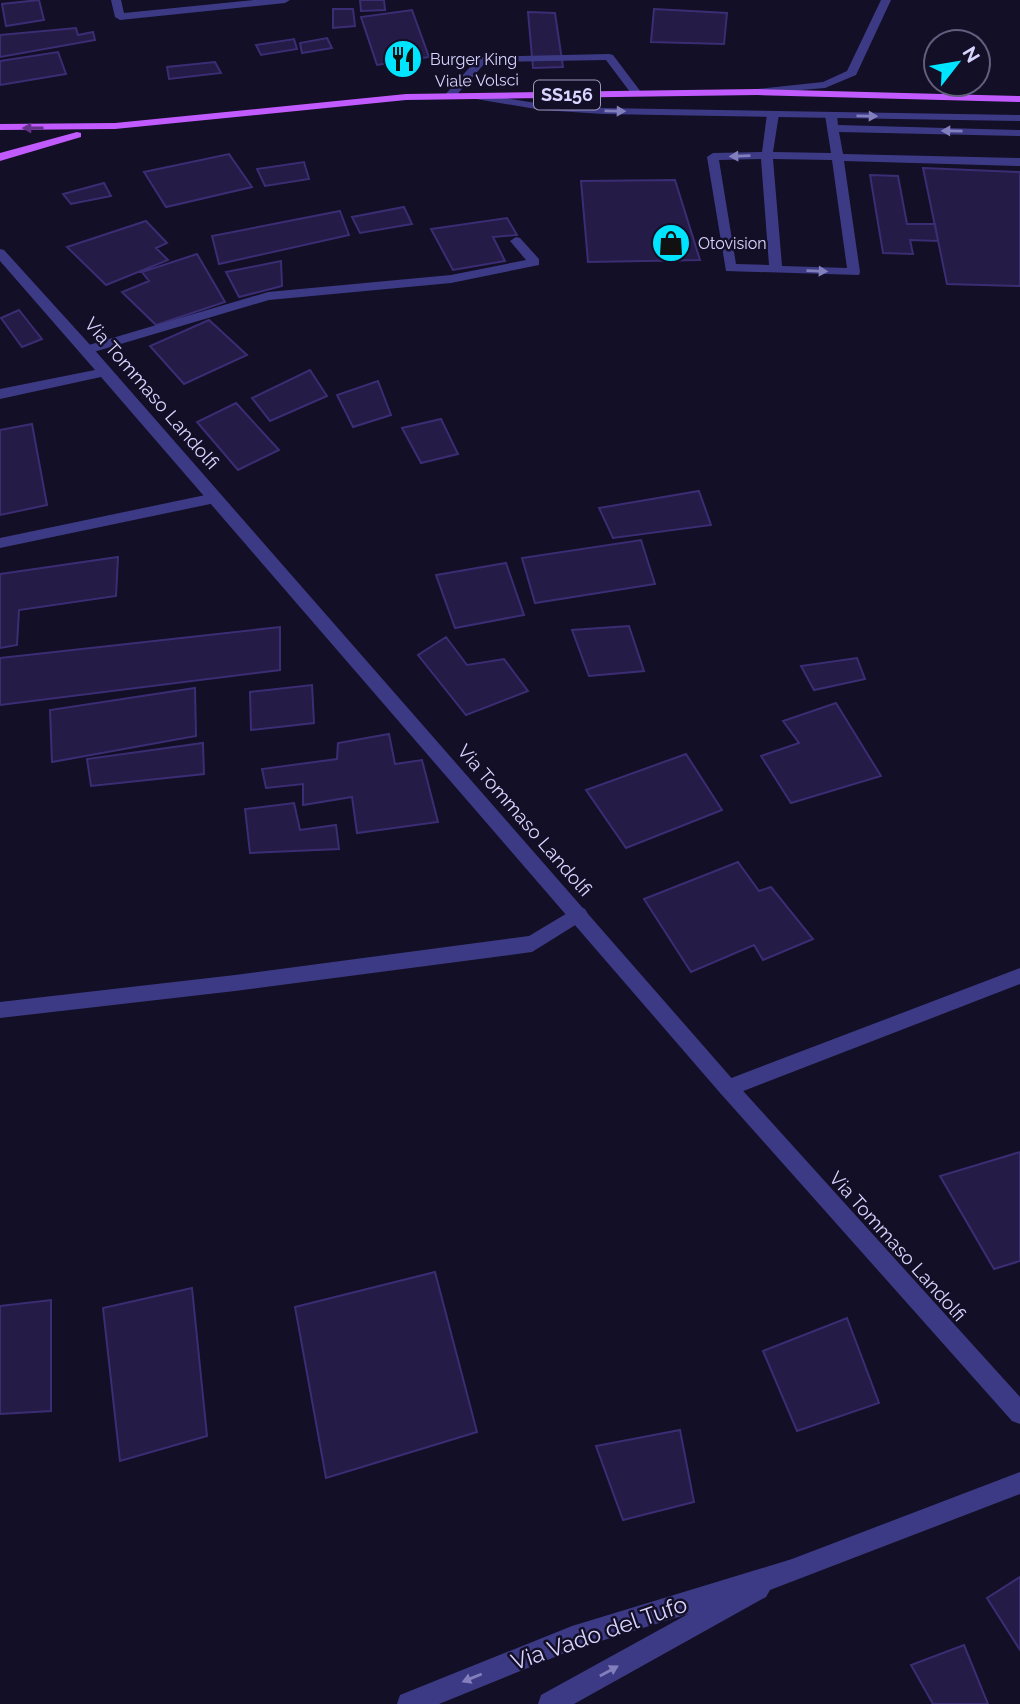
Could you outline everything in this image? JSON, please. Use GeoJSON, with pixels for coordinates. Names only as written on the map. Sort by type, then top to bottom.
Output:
{"type":"FeatureCollection","features":[{"type":"Feature","properties":{"kind":"main road","name":"Viale Volsci"},"geometry":{"type":"LineString","coordinates":[[0,127],[115,126],[405,97],[757,92],[1020,99]]}},
{"type":"Feature","properties":{"kind":"main road","name":"Viale Volsci"},"geometry":{"type":"LineString","coordinates":[[0,157],[115,126]]}},
{"type":"Feature","properties":{"kind":"street"},"geometry":{"type":"LineString","coordinates":[[116,0],[120,17],[285,0]]}},
{"type":"Feature","properties":{"kind":"street","name":"Viale Volsci"},"geometry":{"type":"LineString","coordinates":[[757,92],[825,85],[852,73],[886,0]]}},
{"type":"Feature","properties":{"kind":"street"},"geometry":{"type":"LineString","coordinates":[[449,97],[483,59],[609,57],[637,94]]}},
{"type":"Feature","properties":{"kind":"street"},"geometry":{"type":"LineString","coordinates":[[474,96],[542,107],[603,111],[773,114],[832,122],[1020,133]]}},
{"type":"Feature","properties":{"kind":"street"},"geometry":{"type":"LineString","coordinates":[[773,114],[767,155],[776,270]]}},
{"type":"Feature","properties":{"kind":"street"},"geometry":{"type":"LineString","coordinates":[[832,122],[1020,118]]}},
{"type":"Feature","properties":{"kind":"street"},"geometry":{"type":"LineString","coordinates":[[832,122],[837,158],[854,272],[730,268],[713,157],[767,155],[837,158],[1020,162]]}},
{"type":"Feature","properties":{"kind":"street"},"geometry":{"type":"LineString","coordinates":[[88,350],[268,296],[451,279],[535,262],[516,241]]}},
{"type":"Feature","properties":{"kind":"street","name":"Via Tommaso Landolfi"},"geometry":{"type":"LineString","coordinates":[[0,253],[88,350],[104,372],[728,1088],[1020,1413]]}},
{"type":"Feature","properties":{"kind":"street"},"geometry":{"type":"LineString","coordinates":[[0,394],[104,372]]}},
{"type":"Feature","properties":{"kind":"street"},"geometry":{"type":"LineString","coordinates":[[0,543],[215,498]]}},
{"type":"Feature","properties":{"kind":"street"},"geometry":{"type":"LineString","coordinates":[[0,1010],[235,983],[532,944],[579,914]]}},
{"type":"Feature","properties":{"kind":"street"},"geometry":{"type":"LineString","coordinates":[[728,1088],[1020,976]]}},
{"type":"Feature","properties":{"kind":"street","name":"Via Vado del Tufo"},"geometry":{"type":"LineString","coordinates":[[409,1704],[572,1638],[792,1571],[1020,1483]]}},
{"type":"Feature","properties":{"kind":"street","name":"Via Vado del Tufo"},"geometry":{"type":"LineString","coordinates":[[550,1704],[792,1571]]}},
{"type":"Feature","properties":{"kind":"building"},"geometry":{"type":"Polygon","coordinates":[[[39,0],[44,20],[6,26],[2,4],[39,0]]]}},
{"type":"Feature","properties":{"kind":"building"},"geometry":{"type":"Polygon","coordinates":[[[360,0],[384,0],[385,10],[361,11],[360,0]]]}},
{"type":"Feature","properties":{"kind":"building"},"geometry":{"type":"Polygon","coordinates":[[[333,9],[353,9],[355,26],[333,28],[333,9]]]}},
{"type":"Feature","properties":{"kind":"building"},"geometry":{"type":"Polygon","coordinates":[[[654,9],[727,13],[724,44],[651,42],[654,9]]]}},
{"type":"Feature","properties":{"kind":"building"},"geometry":{"type":"Polygon","coordinates":[[[412,10],[429,57],[377,65],[361,17],[412,10]]]}},
{"type":"Feature","properties":{"kind":"building"},"geometry":{"type":"Polygon","coordinates":[[[528,12],[555,13],[563,67],[533,68],[528,12]]]}},
{"type":"Feature","properties":{"kind":"building"},"geometry":{"type":"Polygon","coordinates":[[[76,28],[78,35],[93,32],[95,40],[0,57],[0,35],[76,28]]]}},
{"type":"Feature","properties":{"kind":"building"},"geometry":{"type":"Polygon","coordinates":[[[327,38],[332,48],[302,53],[300,43],[327,38]]]}},
{"type":"Feature","properties":{"kind":"building"},"geometry":{"type":"Polygon","coordinates":[[[294,39],[297,49],[261,55],[256,45],[294,39]]]}},
{"type":"Feature","properties":{"kind":"building"},"geometry":{"type":"Polygon","coordinates":[[[58,52],[66,74],[0,85],[0,61],[58,52]]]}},
{"type":"Feature","properties":{"kind":"building"},"geometry":{"type":"Polygon","coordinates":[[[215,62],[221,73],[169,79],[167,67],[215,62]]]}},
{"type":"Feature","properties":{"kind":"building"},"geometry":{"type":"Polygon","coordinates":[[[229,154],[252,187],[166,207],[144,172],[229,154]]]}},
{"type":"Feature","properties":{"kind":"building"},"geometry":{"type":"Polygon","coordinates":[[[304,162],[309,179],[265,186],[257,169],[304,162]]]}},
{"type":"Feature","properties":{"kind":"building"},"geometry":{"type":"Polygon","coordinates":[[[923,168],[1020,172],[1020,286],[947,284],[923,168]]]}},
{"type":"Feature","properties":{"kind":"building"},"geometry":{"type":"Polygon","coordinates":[[[870,175],[898,176],[907,224],[935,224],[938,241],[910,240],[913,254],[883,253],[870,175]]]}},
{"type":"Feature","properties":{"kind":"building"},"geometry":{"type":"Polygon","coordinates":[[[675,180],[700,260],[588,262],[581,181],[675,180]]]}},
{"type":"Feature","properties":{"kind":"building"},"geometry":{"type":"Polygon","coordinates":[[[104,183],[111,196],[71,204],[63,194],[104,183]]]}},
{"type":"Feature","properties":{"kind":"building"},"geometry":{"type":"Polygon","coordinates":[[[404,207],[412,224],[360,233],[352,217],[404,207]]]}},
{"type":"Feature","properties":{"kind":"building"},"geometry":{"type":"Polygon","coordinates":[[[340,211],[349,235],[219,264],[212,236],[340,211]]]}},
{"type":"Feature","properties":{"kind":"building"},"geometry":{"type":"Polygon","coordinates":[[[507,218],[517,235],[493,237],[505,261],[453,270],[431,229],[507,218]]]}},
{"type":"Feature","properties":{"kind":"building"},"geometry":{"type":"Polygon","coordinates":[[[146,221],[167,243],[156,248],[168,260],[106,285],[67,247],[146,221]]]}},
{"type":"Feature","properties":{"kind":"building"},"geometry":{"type":"Polygon","coordinates":[[[197,254],[225,302],[156,325],[122,292],[149,281],[142,272],[197,254]]]}},
{"type":"Feature","properties":{"kind":"building"},"geometry":{"type":"Polygon","coordinates":[[[281,261],[282,286],[239,297],[226,272],[281,261]]]}},
{"type":"Feature","properties":{"kind":"building"},"geometry":{"type":"Polygon","coordinates":[[[19,310],[42,339],[22,347],[1,318],[19,310]]]}},
{"type":"Feature","properties":{"kind":"building"},"geometry":{"type":"Polygon","coordinates":[[[209,320],[247,355],[184,384],[150,346],[209,320]]]}},
{"type":"Feature","properties":{"kind":"building"},"geometry":{"type":"Polygon","coordinates":[[[310,370],[327,396],[270,421],[252,398],[310,370]]]}},
{"type":"Feature","properties":{"kind":"building"},"geometry":{"type":"Polygon","coordinates":[[[378,381],[391,415],[353,427],[337,395],[378,381]]]}},
{"type":"Feature","properties":{"kind":"building"},"geometry":{"type":"Polygon","coordinates":[[[236,403],[279,450],[238,470],[197,422],[236,403]]]}},
{"type":"Feature","properties":{"kind":"building"},"geometry":{"type":"Polygon","coordinates":[[[441,419],[458,454],[421,463],[402,428],[441,419]]]}},
{"type":"Feature","properties":{"kind":"building"},"geometry":{"type":"Polygon","coordinates":[[[32,424],[47,505],[0,515],[0,430],[32,424]]]}},
{"type":"Feature","properties":{"kind":"building"},"geometry":{"type":"Polygon","coordinates":[[[699,491],[711,525],[613,538],[599,508],[699,491]]]}},
{"type":"Feature","properties":{"kind":"building"},"geometry":{"type":"Polygon","coordinates":[[[641,540],[655,584],[535,603],[522,558],[641,540]]]}},
{"type":"Feature","properties":{"kind":"building"},"geometry":{"type":"Polygon","coordinates":[[[118,557],[116,596],[19,610],[17,645],[0,648],[0,574],[118,557]]]}},
{"type":"Feature","properties":{"kind":"building"},"geometry":{"type":"Polygon","coordinates":[[[506,563],[524,615],[455,628],[436,575],[506,563]]]}},
{"type":"Feature","properties":{"kind":"building"},"geometry":{"type":"Polygon","coordinates":[[[629,626],[644,671],[589,676],[572,630],[629,626]]]}},
{"type":"Feature","properties":{"kind":"building"},"geometry":{"type":"Polygon","coordinates":[[[280,627],[280,670],[0,705],[0,658],[280,627]]]}},
{"type":"Feature","properties":{"kind":"building"},"geometry":{"type":"Polygon","coordinates":[[[446,637],[467,665],[504,659],[528,691],[466,715],[418,655],[446,637]]]}},
{"type":"Feature","properties":{"kind":"building"},"geometry":{"type":"Polygon","coordinates":[[[857,658],[865,679],[814,690],[801,666],[857,658]]]}},
{"type":"Feature","properties":{"kind":"building"},"geometry":{"type":"Polygon","coordinates":[[[312,685],[314,723],[251,730],[250,692],[312,685]]]}},
{"type":"Feature","properties":{"kind":"building"},"geometry":{"type":"Polygon","coordinates":[[[195,688],[196,736],[52,762],[50,710],[195,688]]]}},
{"type":"Feature","properties":{"kind":"building"},"geometry":{"type":"Polygon","coordinates":[[[836,703],[881,776],[791,803],[761,756],[799,743],[783,721],[836,703]]]}},
{"type":"Feature","properties":{"kind":"building"},"geometry":{"type":"Polygon","coordinates":[[[389,734],[395,764],[422,760],[438,822],[357,833],[352,797],[303,805],[303,784],[266,788],[262,769],[337,759],[338,743],[389,734]]]}},
{"type":"Feature","properties":{"kind":"building"},"geometry":{"type":"Polygon","coordinates":[[[203,743],[204,774],[91,786],[87,759],[203,743]]]}},
{"type":"Feature","properties":{"kind":"building"},"geometry":{"type":"Polygon","coordinates":[[[686,754],[722,810],[626,848],[586,790],[686,754]]]}},
{"type":"Feature","properties":{"kind":"building"},"geometry":{"type":"Polygon","coordinates":[[[294,803],[300,830],[336,825],[339,849],[250,853],[245,809],[294,803]]]}},
{"type":"Feature","properties":{"kind":"building"},"geometry":{"type":"Polygon","coordinates":[[[738,862],[759,891],[771,887],[813,939],[763,960],[754,945],[691,972],[644,899],[738,862]]]}},
{"type":"Feature","properties":{"kind":"building"},"geometry":{"type":"Polygon","coordinates":[[[1020,1152],[1020,1261],[994,1269],[940,1176],[1020,1152]]]}},
{"type":"Feature","properties":{"kind":"building"},"geometry":{"type":"Polygon","coordinates":[[[435,1272],[477,1432],[326,1478],[295,1307],[435,1272]]]}},
{"type":"Feature","properties":{"kind":"building"},"geometry":{"type":"Polygon","coordinates":[[[192,1288],[207,1436],[120,1461],[103,1308],[192,1288]]]}},
{"type":"Feature","properties":{"kind":"building"},"geometry":{"type":"Polygon","coordinates":[[[51,1300],[51,1411],[0,1414],[0,1306],[51,1300]]]}},
{"type":"Feature","properties":{"kind":"building"},"geometry":{"type":"Polygon","coordinates":[[[847,1318],[879,1403],[797,1431],[763,1351],[847,1318]]]}},
{"type":"Feature","properties":{"kind":"building"},"geometry":{"type":"Polygon","coordinates":[[[680,1430],[694,1502],[623,1520],[596,1446],[680,1430]]]}},
{"type":"Feature","properties":{"kind":"building"},"geometry":{"type":"Polygon","coordinates":[[[1020,1577],[1020,1650],[987,1598],[1020,1577]]]}},
{"type":"Feature","properties":{"kind":"building"},"geometry":{"type":"Polygon","coordinates":[[[964,1645],[988,1704],[933,1704],[911,1665],[964,1645]]]}},
{"type":"Feature","properties":{"kind":"place","name":"Burger King"},"geometry":{"type":"Point","coordinates":[403,59]}},
{"type":"Feature","properties":{"kind":"place","name":"Otovision"},"geometry":{"type":"Point","coordinates":[671,243]}}]}
